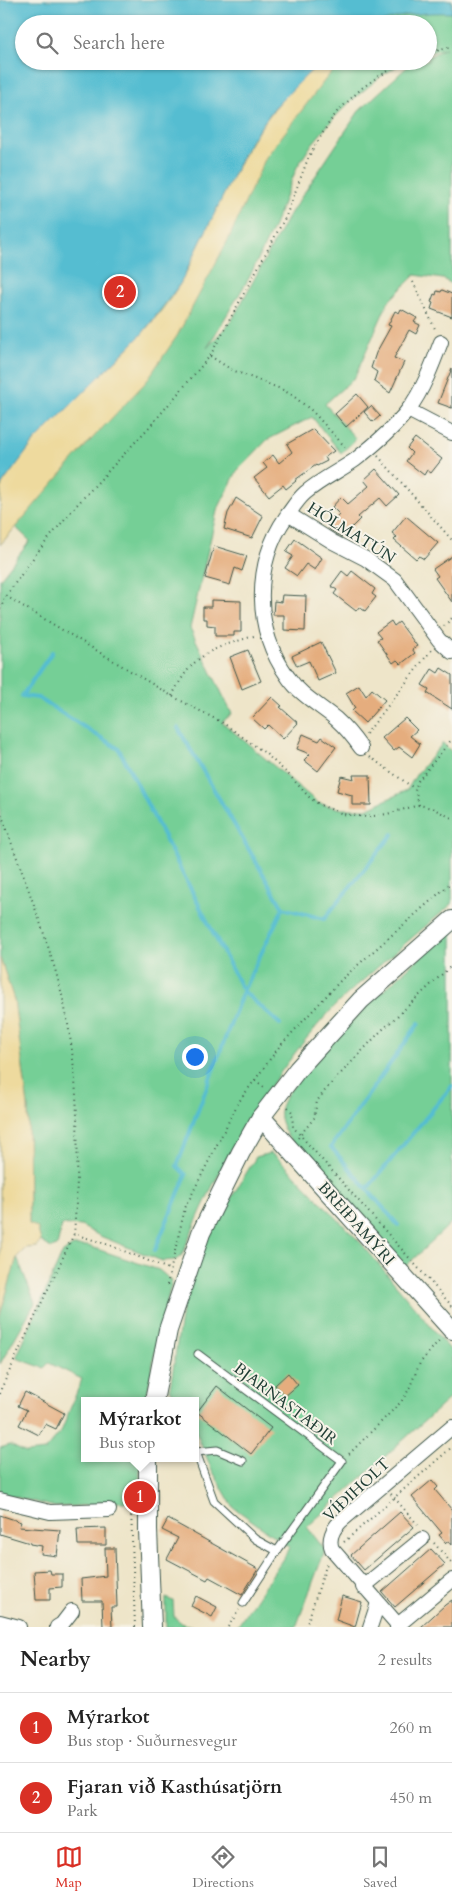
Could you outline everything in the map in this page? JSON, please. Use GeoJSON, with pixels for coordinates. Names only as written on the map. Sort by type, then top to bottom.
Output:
{"type":"FeatureCollection","features":[{"type":"Feature","properties":{"kind":"street","name":"HÓLMATÚN"},"geometry":{"type":"LineString","coordinates":[[360,746],[337,720],[300,692],[276,659],[266,632],[262,602],[267,554],[275,533],[305,493],[356,459],[408,410],[427,379],[441,342]]}},
{"type":"Feature","properties":{"kind":"street"},"geometry":{"type":"LineString","coordinates":[[408,410],[452,434]]}},
{"type":"Feature","properties":{"kind":"street","name":"HÓLMATÚN"},"geometry":{"type":"LineString","coordinates":[[288,514],[333,542],[366,559],[395,580],[440,640],[452,652]]}},
{"type":"Feature","properties":{"kind":"street"},"geometry":{"type":"LineString","coordinates":[[157,1397],[168,1330],[186,1274],[205,1225],[241,1152],[261,1117],[276,1096],[330,1032],[361,1000],[452,920]]}},
{"type":"Feature","properties":{"kind":"street","name":"BREIÐAMÝRI"},"geometry":{"type":"LineString","coordinates":[[261,1117],[295,1141],[451,1329]]}},
{"type":"Feature","properties":{"kind":"street","name":"VÍÐIHOLT"},"geometry":{"type":"LineString","coordinates":[[334,1552],[330,1546],[331,1536],[336,1526],[452,1426]]}},
{"type":"Feature","properties":{"kind":"street"},"geometry":{"type":"LineString","coordinates":[[148,1462],[148,1530],[152,1627]]}},
{"type":"Feature","properties":{"kind":"street"},"geometry":{"type":"LineString","coordinates":[[0,1500],[50,1512],[109,1510]]}},
{"type":"Feature","properties":{"kind":"street"},"geometry":{"type":"LineString","coordinates":[[364,1587],[425,1536]]}},
{"type":"Feature","properties":{"kind":"street"},"geometry":{"type":"LineString","coordinates":[[334,1552],[398,1626],[452,1580]]}},
{"type":"Feature","properties":{"kind":"street"},"geometry":{"type":"LineString","coordinates":[[370,1627],[378,1603]]}},
{"type":"Feature","properties":{"kind":"street"},"geometry":{"type":"LineString","coordinates":[[57,1627],[62,1624],[72,1611]]}},
{"type":"Feature","properties":{"kind":"street"},"geometry":{"type":"LineString","coordinates":[[0,1622],[19,1627]]}},
{"type":"Feature","properties":{"kind":"lane","name":"BJARNASTAÐIR"},"geometry":{"type":"LineString","coordinates":[[198,1354],[342,1461],[243,1603]]}},
{"type":"Feature","properties":{"kind":"lane"},"geometry":{"type":"LineString","coordinates":[[199,1450],[217,1450],[243,1461]]}},
{"type":"Feature","properties":{"kind":"lane"},"geometry":{"type":"LineString","coordinates":[[199,1458],[214,1501],[255,1539],[278,1551]]}},
{"type":"Feature","properties":{"kind":"path"},"geometry":{"type":"LineString","coordinates":[[437,51],[452,47]]}},
{"type":"Feature","properties":{"kind":"path"},"geometry":{"type":"LineString","coordinates":[[0,609],[6,596],[36,554],[73,509],[152,424],[210,356],[286,216],[309,156],[327,126],[337,112],[362,88],[390,70]]}},
{"type":"Feature","properties":{"kind":"path"},"geometry":{"type":"LineString","coordinates":[[412,282],[441,342]]}},
{"type":"Feature","properties":{"kind":"path"},"geometry":{"type":"LineString","coordinates":[[210,356],[232,370],[281,389],[303,403],[356,459]]}},
{"type":"Feature","properties":{"kind":"path"},"geometry":{"type":"LineString","coordinates":[[370,447],[452,540]]}},
{"type":"Feature","properties":{"kind":"path"},"geometry":{"type":"LineString","coordinates":[[6,596],[172,696],[222,723],[265,753],[310,798],[331,810],[355,817],[367,817],[387,814],[419,805],[432,808],[452,818]]}},
{"type":"Feature","properties":{"kind":"path"},"geometry":{"type":"LineString","coordinates":[[172,696],[181,678],[194,662],[208,652],[266,632]]}},
{"type":"Feature","properties":{"kind":"path"},"geometry":{"type":"LineString","coordinates":[[415,789],[368,755],[360,746],[440,640]]}},
{"type":"Feature","properties":{"kind":"path"},"geometry":{"type":"LineString","coordinates":[[419,805],[415,789],[418,781],[452,739]]}},
{"type":"Feature","properties":{"kind":"path"},"geometry":{"type":"LineString","coordinates":[[0,810],[19,860],[58,980],[66,1018],[74,1079],[78,1140],[74,1234],[0,1394]]}},
{"type":"Feature","properties":{"kind":"path"},"geometry":{"type":"LineString","coordinates":[[295,1141],[314,1118],[317,1101],[327,1088],[380,1032],[452,965]]}},
{"type":"Feature","properties":{"kind":"path"},"geometry":{"type":"LineString","coordinates":[[255,1080],[276,1096],[292,1112],[295,1141],[452,1306]]}},
{"type":"Feature","properties":{"kind":"path"},"geometry":{"type":"LineString","coordinates":[[74,1234],[186,1274]]}},
{"type":"Feature","properties":{"kind":"path"},"geometry":{"type":"LineString","coordinates":[[342,1461],[401,1402],[420,1363],[451,1329]]}},
{"type":"Feature","properties":{"kind":"path"},"geometry":{"type":"LineString","coordinates":[[306,1627],[329,1558],[452,1448]]}},
{"type":"Feature","properties":{"kind":"path"},"geometry":{"type":"LineString","coordinates":[[384,1485],[425,1536],[452,1564]]}},
{"type":"Feature","properties":{"kind":"path"},"geometry":{"type":"LineString","coordinates":[[228,1627],[243,1603]]}},
{"type":"Feature","properties":{"kind":"green space"},"geometry":{"type":"Polygon","coordinates":[[[452,0],[452,284],[443,279],[415,275],[388,302],[355,377],[325,404],[356,439],[341,453],[312,417],[267,440],[237,471],[217,511],[190,628],[232,714],[222,722],[318,803],[342,809],[367,809],[407,790],[416,775],[443,743],[452,752],[452,904],[338,1002],[308,1037],[286,1065],[246,1125],[211,1189],[182,1255],[176,1260],[162,1261],[100,1236],[81,1226],[62,1225],[57,1246],[51,1248],[41,1241],[37,1227],[29,1224],[28,1107],[14,1000],[0,958],[0,579],[30,541],[0,512],[0,217],[23,70],[391,70],[351,101],[312,144],[297,167],[273,228],[249,278],[207,348],[232,320],[288,217],[359,111],[404,70],[437,70],[437,52],[446,48],[437,50],[437,15],[186,15],[452,0]]]}},
{"type":"Feature","properties":{"kind":"green space"},"geometry":{"type":"Polygon","coordinates":[[[452,929],[452,1222],[405,1267],[287,1136],[281,1122],[280,1111],[291,1089],[339,1034],[452,929]]]}},
{"type":"Feature","properties":{"kind":"green space"},"geometry":{"type":"Polygon","coordinates":[[[270,1153],[277,1157],[361,1243],[452,1352],[452,1396],[307,1527],[325,1550],[296,1627],[237,1627],[290,1548],[233,1507],[212,1470],[199,1439],[199,1397],[176,1397],[170,1389],[183,1305],[210,1233],[256,1157],[270,1153]]]}},
{"type":"Feature","properties":{"kind":"green space"},"geometry":{"type":"Polygon","coordinates":[[[73,1246],[88,1246],[159,1270],[172,1281],[157,1341],[147,1397],[81,1397],[81,1462],[140,1462],[139,1502],[100,1502],[95,1505],[55,1507],[0,1493],[0,1448],[10,1445],[26,1453],[45,1451],[61,1432],[82,1379],[49,1363],[44,1368],[16,1358],[63,1252],[73,1246]]]}},
{"type":"Feature","properties":{"kind":"green space"},"geometry":{"type":"Polygon","coordinates":[[[17,1257],[35,1303],[0,1364],[0,1315],[17,1257]]]}},
{"type":"Feature","properties":{"kind":"green space"},"geometry":{"type":"Polygon","coordinates":[[[166,1598],[173,1601],[174,1617],[183,1624],[196,1627],[166,1627],[166,1598]]]}},
{"type":"Feature","properties":{"kind":"sand"},"geometry":{"type":"Polygon","coordinates":[[[313,70],[335,70],[328,76],[266,157],[229,238],[177,336],[145,383],[89,442],[0,545],[2,485],[21,458],[43,433],[139,337],[161,311],[180,284],[227,187],[252,141],[283,98],[313,70]]]}},
{"type":"Feature","properties":{"kind":"sand"},"geometry":{"type":"Polygon","coordinates":[[[0,958],[14,1000],[28,1107],[29,1224],[37,1227],[41,1241],[36,1247],[26,1248],[17,1257],[0,1315],[0,958]]]}},
{"type":"Feature","properties":{"kind":"water"},"geometry":{"type":"Polygon","coordinates":[[[0,0],[452,0],[452,13],[409,15],[15,15],[15,70],[312,70],[274,108],[248,145],[180,284],[142,334],[33,443],[0,487],[0,0]]]}},
{"type":"Feature","properties":{"kind":"building"},"geometry":{"type":"Polygon","coordinates":[[[442,290],[452,294],[452,317],[431,309],[434,294],[436,295],[437,291],[441,292],[442,290]]]}},
{"type":"Feature","properties":{"kind":"building"},"geometry":{"type":"Polygon","coordinates":[[[401,309],[417,318],[414,322],[420,325],[416,334],[409,330],[394,358],[404,362],[390,393],[374,381],[377,372],[371,368],[376,353],[391,326],[388,325],[395,311],[399,313],[401,309]]]}},
{"type":"Feature","properties":{"kind":"building"},"geometry":{"type":"Polygon","coordinates":[[[452,368],[452,408],[438,403],[452,368]]]}},
{"type":"Feature","properties":{"kind":"building"},"geometry":{"type":"Polygon","coordinates":[[[357,394],[368,407],[346,427],[335,414],[357,394]]]}},
{"type":"Feature","properties":{"kind":"building"},"geometry":{"type":"Polygon","coordinates":[[[371,406],[380,416],[373,422],[364,412],[371,406]]]}},
{"type":"Feature","properties":{"kind":"building"},"geometry":{"type":"Polygon","coordinates":[[[313,429],[334,451],[325,457],[327,461],[316,465],[286,489],[283,485],[269,496],[254,478],[267,468],[263,463],[273,455],[279,463],[292,452],[287,444],[313,429]]]}},
{"type":"Feature","properties":{"kind":"building"},"geometry":{"type":"Polygon","coordinates":[[[415,438],[442,459],[431,473],[427,470],[424,475],[406,461],[412,453],[407,448],[415,438]]]}},
{"type":"Feature","properties":{"kind":"building"},"geometry":{"type":"Polygon","coordinates":[[[376,469],[399,495],[387,506],[380,498],[358,517],[360,519],[342,537],[330,530],[327,527],[339,514],[332,507],[341,497],[348,504],[369,486],[364,480],[376,469]]]}},
{"type":"Feature","properties":{"kind":"building"},"geometry":{"type":"Polygon","coordinates":[[[236,498],[263,516],[252,538],[224,529],[228,513],[236,498]]]}},
{"type":"Feature","properties":{"kind":"building"},"geometry":{"type":"Polygon","coordinates":[[[406,516],[438,543],[424,559],[419,556],[416,559],[394,540],[397,537],[392,533],[406,516]]]}},
{"type":"Feature","properties":{"kind":"building"},"geometry":{"type":"Polygon","coordinates":[[[295,539],[322,558],[315,570],[306,564],[297,576],[285,568],[293,556],[286,552],[295,539]]]}},
{"type":"Feature","properties":{"kind":"building"},"geometry":{"type":"Polygon","coordinates":[[[214,546],[247,556],[242,571],[235,568],[230,585],[205,578],[214,546]]]}},
{"type":"Feature","properties":{"kind":"building"},"geometry":{"type":"Polygon","coordinates":[[[452,556],[452,602],[435,578],[438,576],[433,569],[452,556]]]}},
{"type":"Feature","properties":{"kind":"building"},"geometry":{"type":"Polygon","coordinates":[[[342,571],[348,576],[352,571],[375,589],[372,594],[376,597],[365,611],[359,607],[356,611],[334,594],[337,590],[331,586],[342,571]]]}},
{"type":"Feature","properties":{"kind":"building"},"geometry":{"type":"Polygon","coordinates":[[[282,595],[306,596],[305,631],[284,630],[284,615],[273,615],[274,601],[281,602],[282,595]]]}},
{"type":"Feature","properties":{"kind":"building"},"geometry":{"type":"Polygon","coordinates":[[[211,600],[241,601],[241,632],[234,632],[234,636],[215,636],[215,626],[207,625],[207,619],[203,619],[203,607],[211,607],[211,600]]]}},
{"type":"Feature","properties":{"kind":"building"},"geometry":{"type":"Polygon","coordinates":[[[391,621],[394,626],[399,622],[417,646],[412,649],[415,653],[401,664],[397,660],[393,663],[377,640],[381,638],[376,632],[391,621]]]}},
{"type":"Feature","properties":{"kind":"building"},"geometry":{"type":"Polygon","coordinates":[[[321,642],[336,673],[318,681],[309,661],[297,666],[292,656],[321,642]]]}},
{"type":"Feature","properties":{"kind":"building"},"geometry":{"type":"Polygon","coordinates":[[[248,650],[261,681],[242,689],[230,657],[248,650]]]}},
{"type":"Feature","properties":{"kind":"building"},"geometry":{"type":"Polygon","coordinates":[[[441,668],[452,675],[452,709],[427,693],[429,689],[422,685],[432,669],[438,673],[441,668]]]}},
{"type":"Feature","properties":{"kind":"building"},"geometry":{"type":"Polygon","coordinates":[[[359,685],[366,696],[372,689],[385,700],[365,723],[352,711],[355,708],[346,693],[359,685]]]}},
{"type":"Feature","properties":{"kind":"building"},"geometry":{"type":"Polygon","coordinates":[[[272,697],[298,723],[283,739],[268,725],[264,729],[252,718],[272,697]]]}},
{"type":"Feature","properties":{"kind":"building"},"geometry":{"type":"Polygon","coordinates":[[[405,718],[417,730],[410,736],[420,744],[412,757],[399,747],[394,751],[382,738],[405,718]]]}},
{"type":"Feature","properties":{"kind":"building"},"geometry":{"type":"Polygon","coordinates":[[[303,734],[319,741],[322,737],[336,747],[318,771],[304,760],[310,754],[297,749],[303,734]]]}},
{"type":"Feature","properties":{"kind":"building"},"geometry":{"type":"Polygon","coordinates":[[[353,775],[370,775],[371,805],[352,805],[352,795],[337,791],[341,776],[354,779],[353,775]]]}},
{"type":"Feature","properties":{"kind":"building"},"geometry":{"type":"Polygon","coordinates":[[[288,1373],[298,1385],[285,1396],[275,1385],[288,1373]]]}},
{"type":"Feature","properties":{"kind":"building"},"geometry":{"type":"Polygon","coordinates":[[[217,1386],[271,1428],[251,1454],[199,1414],[199,1409],[217,1386]]]}},
{"type":"Feature","properties":{"kind":"building"},"geometry":{"type":"Polygon","coordinates":[[[25,1392],[64,1413],[56,1429],[45,1424],[39,1435],[19,1425],[27,1410],[18,1406],[25,1392]]]}},
{"type":"Feature","properties":{"kind":"building"},"geometry":{"type":"Polygon","coordinates":[[[432,1480],[438,1487],[435,1490],[452,1510],[452,1545],[449,1541],[446,1543],[439,1535],[442,1533],[412,1497],[432,1480]]]}},
{"type":"Feature","properties":{"kind":"building"},"geometry":{"type":"Polygon","coordinates":[[[400,1512],[414,1527],[364,1570],[351,1555],[400,1512]]]}},
{"type":"Feature","properties":{"kind":"building"},"geometry":{"type":"Polygon","coordinates":[[[0,1515],[21,1522],[19,1527],[60,1530],[57,1556],[41,1554],[42,1546],[0,1534],[0,1515]]]}},
{"type":"Feature","properties":{"kind":"building"},"geometry":{"type":"Polygon","coordinates":[[[168,1519],[258,1569],[242,1595],[209,1577],[207,1580],[167,1559],[178,1538],[162,1530],[168,1519]]]}},
{"type":"Feature","properties":{"kind":"building"},"geometry":{"type":"Polygon","coordinates":[[[106,1528],[106,1545],[78,1545],[77,1529],[106,1528]]]}},
{"type":"Feature","properties":{"kind":"building"},"geometry":{"type":"Polygon","coordinates":[[[105,1548],[115,1548],[117,1607],[111,1607],[112,1627],[103,1627],[102,1601],[82,1601],[81,1579],[106,1576],[105,1548]]]}},
{"type":"Feature","properties":{"kind":"building"},"geometry":{"type":"Polygon","coordinates":[[[431,1549],[445,1564],[395,1607],[382,1592],[431,1549]]]}},
{"type":"Feature","properties":{"kind":"building"},"geometry":{"type":"Polygon","coordinates":[[[50,1570],[51,1574],[62,1574],[62,1587],[50,1588],[50,1600],[36,1600],[34,1571],[50,1570]]]}},
{"type":"Feature","properties":{"kind":"building"},"geometry":{"type":"Polygon","coordinates":[[[196,1596],[217,1607],[212,1617],[191,1606],[196,1596]]]}},
{"type":"Feature","properties":{"kind":"building"},"geometry":{"type":"Polygon","coordinates":[[[342,1596],[362,1602],[355,1627],[336,1620],[342,1596]]]}},
{"type":"Feature","properties":{"kind":"building"},"geometry":{"type":"Polygon","coordinates":[[[452,1600],[452,1627],[421,1627],[445,1605],[452,1600]]]}},
{"type":"Feature","properties":{"kind":"waterway"},"geometry":{"type":"LineString","coordinates":[[52,652],[22,696],[38,698],[119,749],[243,991],[280,1024]]}},
{"type":"Feature","properties":{"kind":"waterway"},"geometry":{"type":"LineString","coordinates":[[155,1250],[186,1175],[177,1166],[243,991],[283,908],[178,728]]}},
{"type":"Feature","properties":{"kind":"waterway"},"geometry":{"type":"LineString","coordinates":[[283,908],[324,919],[393,834]]}},
{"type":"Feature","properties":{"kind":"waterway"},"geometry":{"type":"LineString","coordinates":[[398,1225],[331,1147],[419,1023]]}},
{"type":"Feature","properties":{"kind":"waterway"},"geometry":{"type":"LineString","coordinates":[[367,1189],[452,1086]]}},
{"type":"Feature","properties":{"kind":"place","name":"Fjaran við Kasthúsatjörn"},"geometry":{"type":"Point","coordinates":[120,292]}},
{"type":"Feature","properties":{"kind":"place","name":"Mýrarkot"},"geometry":{"type":"Point","coordinates":[140,1497]}}]}
